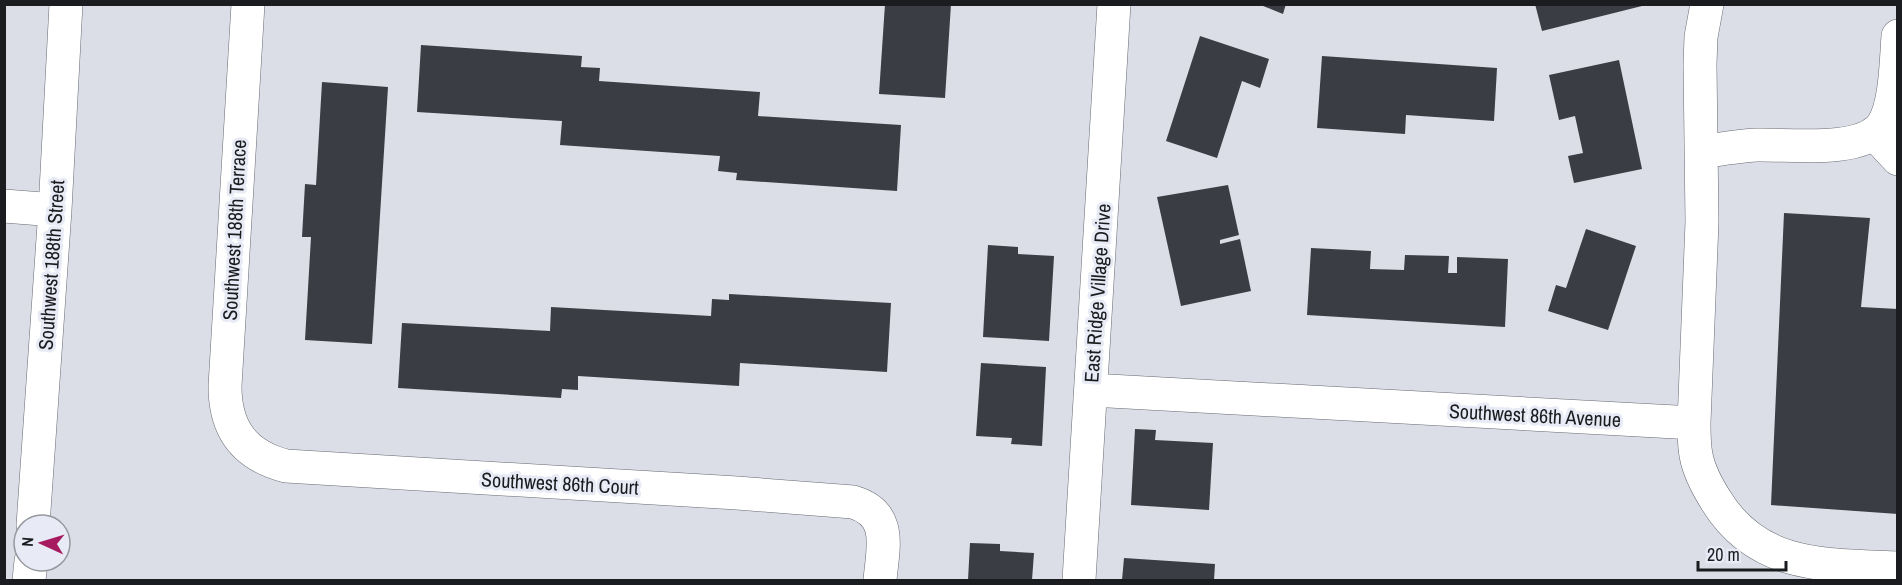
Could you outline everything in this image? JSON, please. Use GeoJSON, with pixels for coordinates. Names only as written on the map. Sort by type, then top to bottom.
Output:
{"type":"FeatureCollection","features":[{"type":"Feature","properties":{"kind":"street","name":"Southwest 188th Street"},"geometry":{"type":"LineString","coordinates":[[34,513],[55,210],[66,4]]}},
{"type":"Feature","properties":{"kind":"street","name":"Southwest 188th Terrace"},"geometry":{"type":"LineString","coordinates":[[248,4],[225,400],[232,426],[249,448]]}},
{"type":"Feature","properties":{"kind":"street","name":"East Ridge Village Drive"},"geometry":{"type":"LineString","coordinates":[[1079,580],[1114,4]]}},
{"type":"Feature","properties":{"kind":"street"},"geometry":{"type":"LineString","coordinates":[[1707,4],[1701,36],[1702,222],[1694,423],[1696,456],[1704,478],[1724,513],[1738,530],[1755,543],[1794,559],[1816,563],[1898,567]]}},
{"type":"Feature","properties":{"kind":"street"},"geometry":{"type":"LineString","coordinates":[[1702,152],[1760,145],[1853,142],[1869,137],[1882,126],[1889,110],[1898,36]]}},
{"type":"Feature","properties":{"kind":"street"},"geometry":{"type":"LineString","coordinates":[[1874,133],[1898,159]]}},
{"type":"Feature","properties":{"kind":"street"},"geometry":{"type":"LineString","coordinates":[[4,206],[55,210]]}},
{"type":"Feature","properties":{"kind":"street","name":"Southwest 86th Avenue"},"geometry":{"type":"LineString","coordinates":[[1091,390],[1694,423]]}},
{"type":"Feature","properties":{"kind":"street","name":"Southwest 86th Court"},"geometry":{"type":"LineString","coordinates":[[249,448],[259,455],[286,466],[853,502],[873,511],[879,519],[883,542],[880,580]]}},
{"type":"Feature","properties":{"kind":"building"},"geometry":{"type":"Polygon","coordinates":[[[885,4],[951,4],[945,98],[879,94],[885,4]]]}},
{"type":"Feature","properties":{"kind":"building"},"geometry":{"type":"Polygon","coordinates":[[[1258,4],[1286,4],[1283,14],[1258,4]]]}},
{"type":"Feature","properties":{"kind":"building"},"geometry":{"type":"Polygon","coordinates":[[[1535,4],[1646,4],[1646,5],[1542,31],[1535,4]]]}},
{"type":"Feature","properties":{"kind":"building"},"geometry":{"type":"Polygon","coordinates":[[[1200,36],[1269,59],[1260,88],[1242,81],[1217,158],[1166,141],[1200,36]]]}},
{"type":"Feature","properties":{"kind":"building"},"geometry":{"type":"Polygon","coordinates":[[[421,45],[582,56],[581,67],[600,68],[599,81],[760,92],[758,116],[901,125],[897,191],[736,180],[737,173],[718,171],[720,156],[560,145],[562,121],[417,112],[421,45]]]}},
{"type":"Feature","properties":{"kind":"building"},"geometry":{"type":"Polygon","coordinates":[[[1322,56],[1497,68],[1494,121],[1406,115],[1405,134],[1317,128],[1322,56]]]}},
{"type":"Feature","properties":{"kind":"building"},"geometry":{"type":"Polygon","coordinates":[[[1619,60],[1642,169],[1574,183],[1568,156],[1583,153],[1575,116],[1559,120],[1549,75],[1619,60]]]}},
{"type":"Feature","properties":{"kind":"building"},"geometry":{"type":"Polygon","coordinates":[[[322,82],[388,87],[372,344],[305,340],[311,237],[302,237],[305,184],[316,185],[322,82]]]}},
{"type":"Feature","properties":{"kind":"building"},"geometry":{"type":"Polygon","coordinates":[[[1228,185],[1239,235],[1220,240],[1220,244],[1240,239],[1251,291],[1181,306],[1157,197],[1228,185]]]}},
{"type":"Feature","properties":{"kind":"building"},"geometry":{"type":"Polygon","coordinates":[[[1784,213],[1870,218],[1861,307],[1898,309],[1898,514],[1771,505],[1784,213]]]}},
{"type":"Feature","properties":{"kind":"building"},"geometry":{"type":"Polygon","coordinates":[[[1586,229],[1636,246],[1608,330],[1548,311],[1556,285],[1566,288],[1586,229]]]}},
{"type":"Feature","properties":{"kind":"building"},"geometry":{"type":"Polygon","coordinates":[[[988,245],[1018,247],[1018,254],[1054,256],[1049,341],[983,337],[988,245]]]}},
{"type":"Feature","properties":{"kind":"building"},"geometry":{"type":"Polygon","coordinates":[[[1311,248],[1371,251],[1370,269],[1404,270],[1405,255],[1449,256],[1448,273],[1457,273],[1457,257],[1508,259],[1505,327],[1307,315],[1311,248]]]}},
{"type":"Feature","properties":{"kind":"building"},"geometry":{"type":"Polygon","coordinates":[[[729,294],[891,303],[887,372],[740,363],[739,386],[578,376],[578,390],[562,389],[561,398],[398,388],[402,323],[550,331],[551,307],[711,316],[712,299],[729,300],[729,294]]]}},
{"type":"Feature","properties":{"kind":"building"},"geometry":{"type":"Polygon","coordinates":[[[981,363],[1046,367],[1042,446],[1011,444],[1012,438],[976,436],[981,363]]]}},
{"type":"Feature","properties":{"kind":"building"},"geometry":{"type":"Polygon","coordinates":[[[1135,429],[1156,430],[1155,440],[1213,443],[1209,510],[1131,505],[1135,429]]]}},
{"type":"Feature","properties":{"kind":"building"},"geometry":{"type":"Polygon","coordinates":[[[970,543],[1000,544],[1000,551],[1034,553],[1032,580],[968,580],[970,543]]]}},
{"type":"Feature","properties":{"kind":"building"},"geometry":{"type":"Polygon","coordinates":[[[1124,558],[1215,564],[1214,580],[1122,580],[1124,558]]]}}]}
